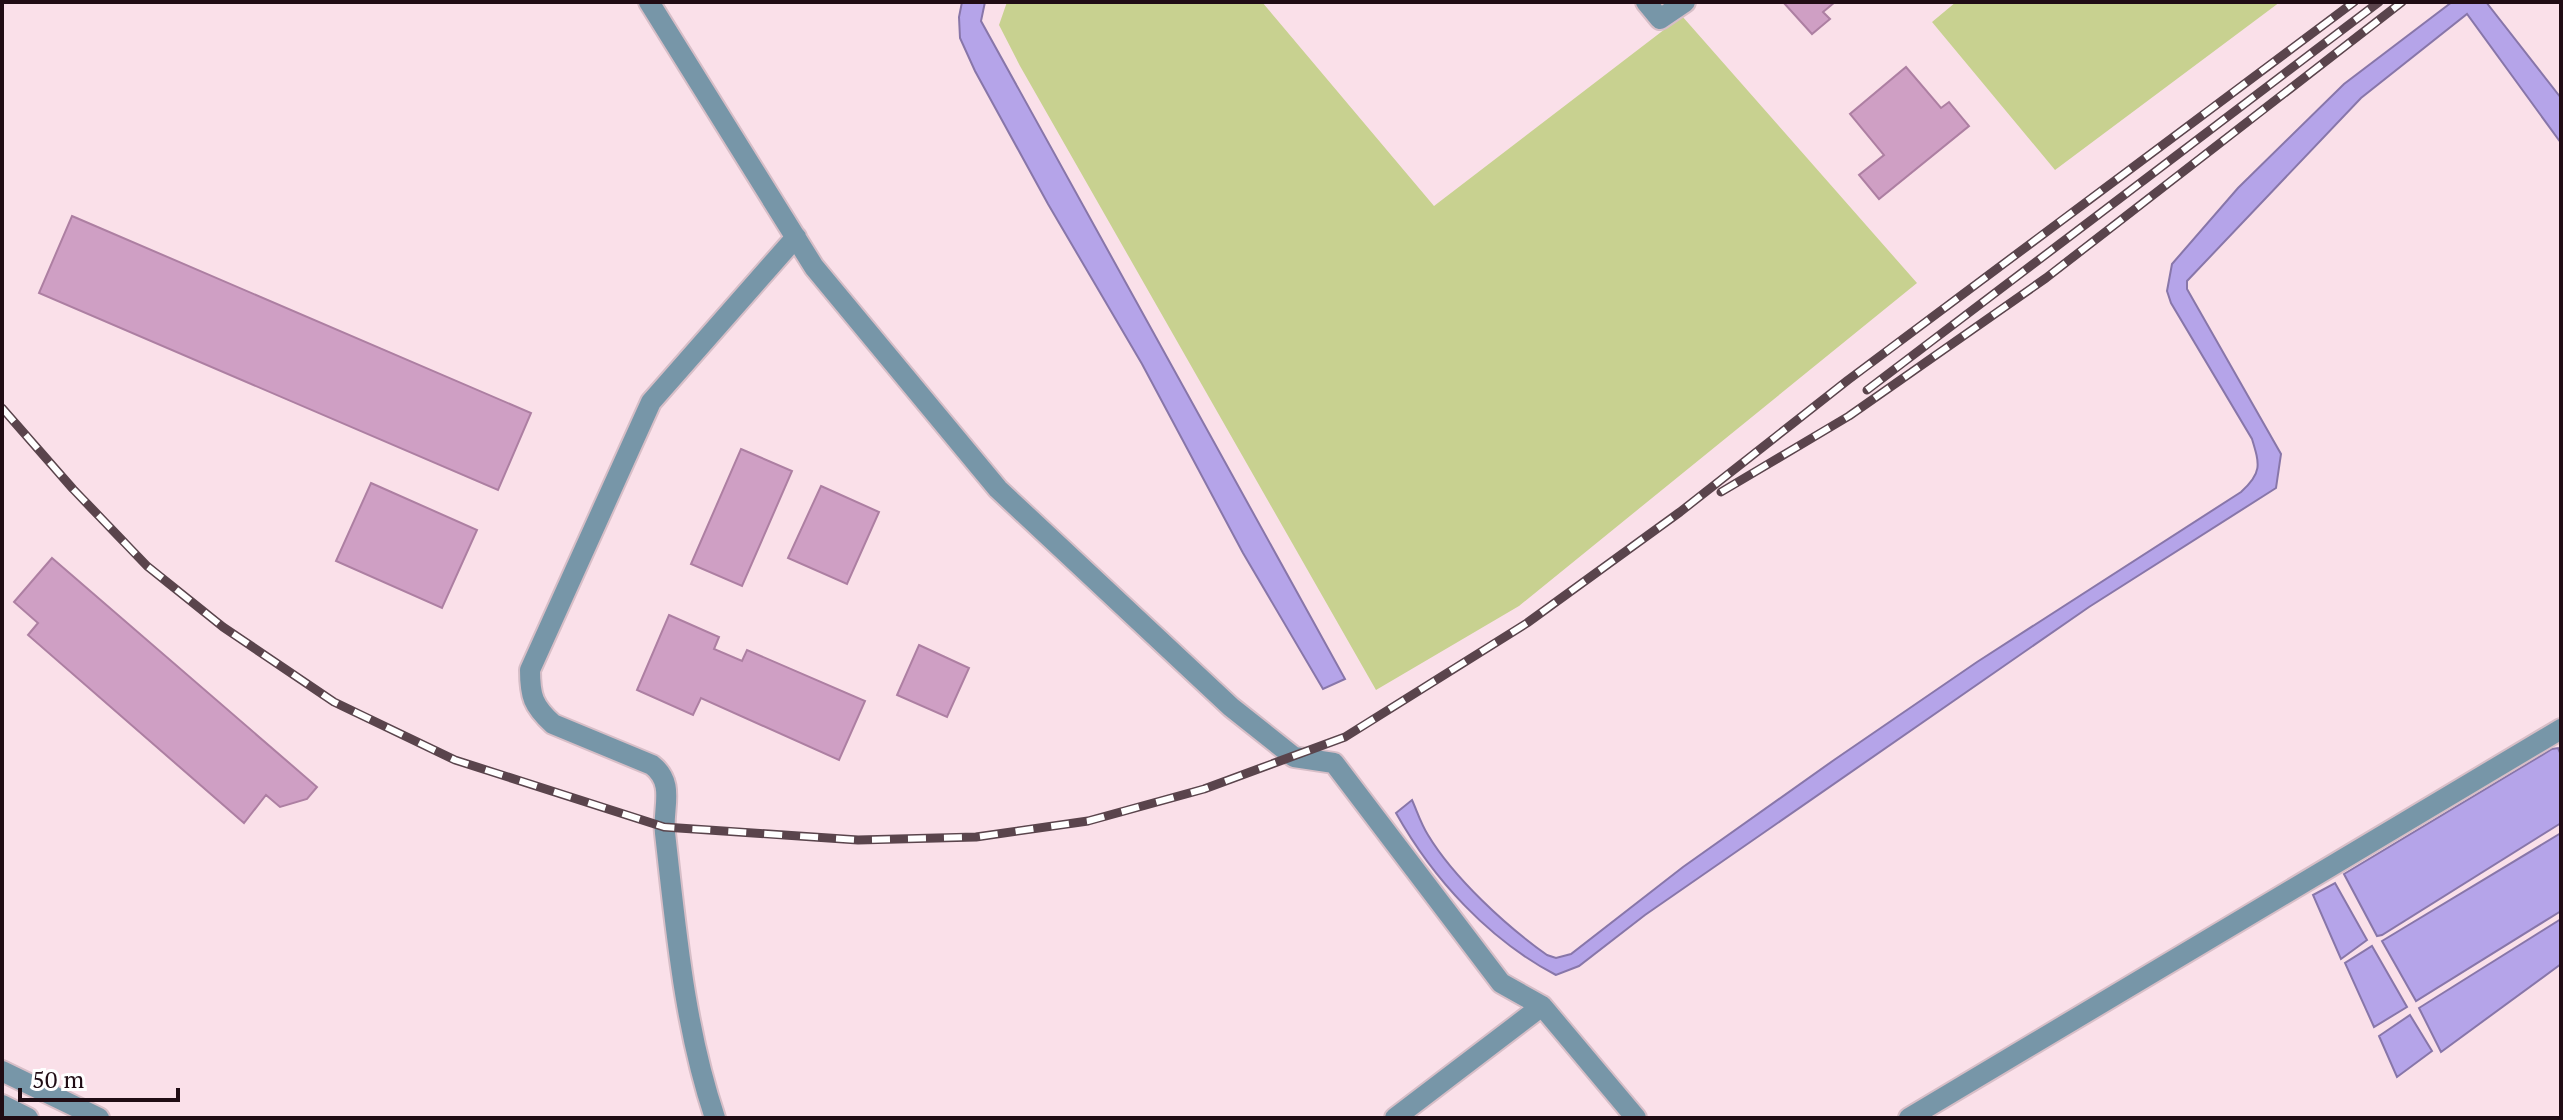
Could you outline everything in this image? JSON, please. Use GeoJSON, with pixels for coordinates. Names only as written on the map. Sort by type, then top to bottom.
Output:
{"type":"FeatureCollection","features":[{"type":"Feature","properties":{"kind":"street"},"geometry":{"type":"LineString","coordinates":[[649,2],[814,267],[998,489],[1231,707],[1294,757],[1334,763],[1501,983],[1542,1006],[1636,1118]]}},
{"type":"Feature","properties":{"kind":"street"},"geometry":{"type":"LineString","coordinates":[[1646,2],[1660,19],[1685,2]]}},
{"type":"Feature","properties":{"kind":"street"},"geometry":{"type":"LineString","coordinates":[[715,1118],[701,1077],[682,978],[664,827],[666,788],[662,773],[652,765],[553,724],[539,712],[530,692],[530,670],[651,402],[796,237]]}},
{"type":"Feature","properties":{"kind":"street"},"geometry":{"type":"LineString","coordinates":[[1909,1118],[2561,729]]}},
{"type":"Feature","properties":{"kind":"street"},"geometry":{"type":"LineString","coordinates":[[1395,1118],[1542,1006]]}},
{"type":"Feature","properties":{"kind":"street"},"geometry":{"type":"LineString","coordinates":[[2,1071],[99,1118]]}},
{"type":"Feature","properties":{"kind":"street"},"geometry":{"type":"LineString","coordinates":[[2,1105],[28,1118]]}},
{"type":"Feature","properties":{"kind":"green space"},"geometry":{"type":"Polygon","coordinates":[[[1007,2],[1262,2],[1434,206],[1682,16],[1917,283],[1519,606],[1376,690],[1020,66],[999,25],[1007,2]]]}},
{"type":"Feature","properties":{"kind":"green space"},"geometry":{"type":"Polygon","coordinates":[[[1956,2],[2280,2],[2055,170],[1932,22],[1956,2]]]}},
{"type":"Feature","properties":{"kind":"shaded area"},"geometry":{"type":"Polygon","coordinates":[[[962,2],[985,2],[981,21],[1345,679],[1323,689],[1243,553],[1142,364],[1048,204],[975,71],[960,38],[962,2]]]}},
{"type":"Feature","properties":{"kind":"shaded area"},"geometry":{"type":"Polygon","coordinates":[[[2452,2],[2486,2],[2561,98],[2561,143],[2467,14],[2361,98],[2187,281],[2187,289],[2281,454],[2276,488],[2089,607],[1645,915],[1579,966],[1556,975],[1531,961],[1486,926],[1445,884],[1396,813],[1412,800],[1439,851],[1482,900],[1547,955],[1556,958],[1571,954],[1683,867],[1834,760],[1977,662],[2241,492],[2256,474],[2257,456],[2252,439],[2171,303],[2167,291],[2172,264],[2238,188],[2344,84],[2452,2]]]}},
{"type":"Feature","properties":{"kind":"shaded area"},"geometry":{"type":"Polygon","coordinates":[[[2558,748],[2561,755],[2561,823],[2377,936],[2344,874],[2558,748]]]}},
{"type":"Feature","properties":{"kind":"shaded area"},"geometry":{"type":"Polygon","coordinates":[[[2561,833],[2561,911],[2416,1001],[2382,941],[2561,833]]]}},
{"type":"Feature","properties":{"kind":"shaded area"},"geometry":{"type":"Polygon","coordinates":[[[2335,883],[2367,940],[2341,959],[2313,895],[2335,883]]]}},
{"type":"Feature","properties":{"kind":"shaded area"},"geometry":{"type":"Polygon","coordinates":[[[2561,919],[2561,964],[2441,1052],[2419,1008],[2561,919]]]}},
{"type":"Feature","properties":{"kind":"shaded area"},"geometry":{"type":"Polygon","coordinates":[[[2372,946],[2407,1007],[2374,1027],[2345,963],[2372,946]]]}},
{"type":"Feature","properties":{"kind":"shaded area"},"geometry":{"type":"Polygon","coordinates":[[[2410,1015],[2432,1051],[2397,1077],[2379,1036],[2410,1015]]]}},
{"type":"Feature","properties":{"kind":"building"},"geometry":{"type":"Polygon","coordinates":[[[1783,2],[1835,2],[1823,12],[1830,19],[1812,34],[1783,2]]]}},
{"type":"Feature","properties":{"kind":"building"},"geometry":{"type":"Polygon","coordinates":[[[1906,67],[1941,108],[1949,102],[1969,126],[1879,199],[1859,175],[1884,155],[1850,114],[1906,67]]]}},
{"type":"Feature","properties":{"kind":"building"},"geometry":{"type":"Polygon","coordinates":[[[72,216],[531,413],[498,490],[39,293],[72,216]]]}},
{"type":"Feature","properties":{"kind":"building"},"geometry":{"type":"Polygon","coordinates":[[[741,449],[792,471],[742,586],[691,564],[741,449]]]}},
{"type":"Feature","properties":{"kind":"building"},"geometry":{"type":"Polygon","coordinates":[[[371,483],[477,530],[442,608],[336,561],[371,483]]]}},
{"type":"Feature","properties":{"kind":"building"},"geometry":{"type":"Polygon","coordinates":[[[821,486],[879,512],[847,584],[788,558],[821,486]]]}},
{"type":"Feature","properties":{"kind":"building"},"geometry":{"type":"Polygon","coordinates":[[[52,558],[317,787],[307,799],[280,807],[266,795],[244,823],[28,635],[38,623],[14,602],[52,558]]]}},
{"type":"Feature","properties":{"kind":"building"},"geometry":{"type":"Polygon","coordinates":[[[669,615],[719,637],[714,649],[742,661],[747,650],[865,701],[839,760],[701,698],[693,715],[637,690],[669,615]]]}},
{"type":"Feature","properties":{"kind":"building"},"geometry":{"type":"Polygon","coordinates":[[[919,645],[969,668],[947,717],[897,695],[919,645]]]}},
{"type":"Feature","properties":{"kind":"railway"},"geometry":{"type":"LineString","coordinates":[[2,408],[73,489],[147,566],[223,627],[334,702],[455,760],[664,827],[858,840],[976,837],[1088,821],[1204,789],[1345,737],[1527,623],[1680,512],[1848,380],[2354,2]]}},
{"type":"Feature","properties":{"kind":"railway"},"geometry":{"type":"LineString","coordinates":[[1867,390],[2379,2]]}},
{"type":"Feature","properties":{"kind":"railway"},"geometry":{"type":"LineString","coordinates":[[1721,492],[1849,416],[2046,278],[2402,2]]}}]}
